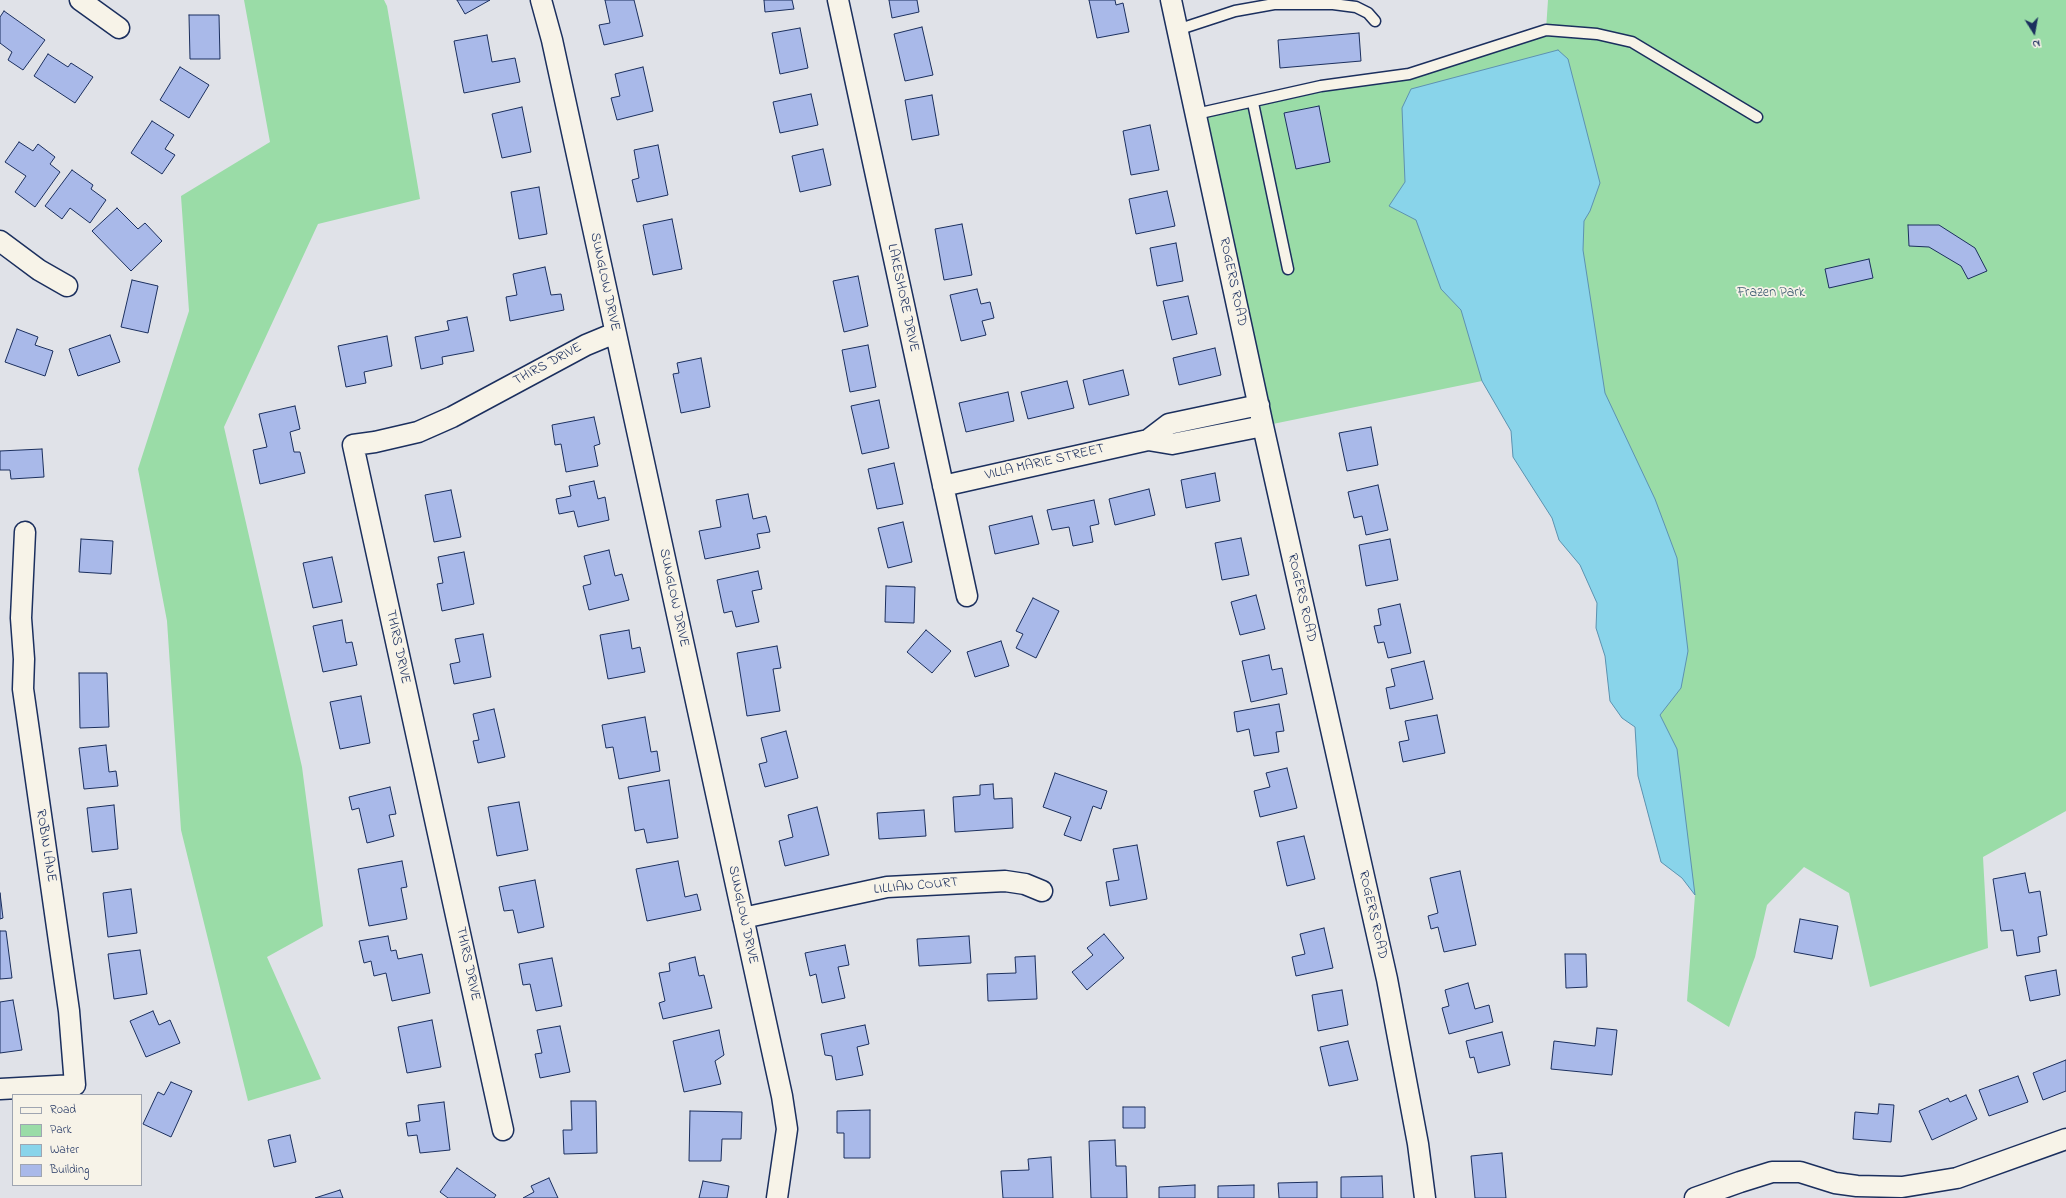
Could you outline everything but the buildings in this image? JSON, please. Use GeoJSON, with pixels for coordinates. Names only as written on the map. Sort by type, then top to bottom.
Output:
{"type":"FeatureCollection","features":[{"type":"Feature","properties":{"kind":"street"},"geometry":{"type":"LineString","coordinates":[[80,0],[119,28]]}},
{"type":"Feature","properties":{"kind":"street","name":"SUNGLOW DRIVE"},"geometry":{"type":"LineString","coordinates":[[541,0],[552,40],[782,1096],[787,1129],[777,1198]]}},
{"type":"Feature","properties":{"kind":"street","name":"LAKESHORE DRIVE"},"geometry":{"type":"LineString","coordinates":[[838,0],[968,596]]}},
{"type":"Feature","properties":{"kind":"street","name":"ROGERS ROAD"},"geometry":{"type":"LineString","coordinates":[[1171,0],[1259,405],[1262,426],[1387,979],[1418,1144],[1425,1198]]}},
{"type":"Feature","properties":{"kind":"street"},"geometry":{"type":"LineString","coordinates":[[0,241],[39,270],[67,286]]}},
{"type":"Feature","properties":{"kind":"street","name":"THIRS DRIVE"},"geometry":{"type":"LineString","coordinates":[[503,1130],[353,445],[375,442],[418,432],[452,417],[586,345],[615,333]]}},
{"type":"Feature","properties":{"kind":"street","name":"VILLA MARIE STREET"},"geometry":{"type":"LineString","coordinates":[[1148,440],[1169,424],[1259,405]]}},
{"type":"Feature","properties":{"kind":"street","name":"VILLA MARIE STREET"},"geometry":{"type":"LineString","coordinates":[[943,486],[1148,440],[1172,444],[1262,426]]}},
{"type":"Feature","properties":{"kind":"street","name":"ROBIN LANE"},"geometry":{"type":"LineString","coordinates":[[0,1088],[75,1084],[69,1011],[23,688],[24,659],[21,618],[24,532]]}},
{"type":"Feature","properties":{"kind":"street","name":"LILLIAN COURT"},"geometry":{"type":"LineString","coordinates":[[743,918],[887,887],[1005,880],[1042,891]]}},
{"type":"Feature","properties":{"kind":"street"},"geometry":{"type":"LineString","coordinates":[[1695,1198],[1772,1172],[1800,1172],[1835,1183],[1857,1186],[1902,1187],[1957,1178],[2066,1139]]}},
{"type":"Feature","properties":{"kind":"street"},"geometry":{"type":"LineString","coordinates":[[1928,1198],[1957,1178]]}},
{"type":"Feature","properties":{"kind":"street"},"geometry":{"type":"LineString","coordinates":[[1835,1183],[1859,1198]]}},
{"type":"Feature","properties":{"kind":"lane"},"geometry":{"type":"LineString","coordinates":[[1177,30],[1235,11],[1274,4],[1333,4],[1356,7],[1368,13],[1375,21]]}},
{"type":"Feature","properties":{"kind":"lane"},"geometry":{"type":"LineString","coordinates":[[1196,114],[1253,103],[1321,86],[1409,74],[1546,30],[1597,34],[1632,42],[1756,117]]}},
{"type":"Feature","properties":{"kind":"lane"},"geometry":{"type":"LineString","coordinates":[[1253,103],[1288,269]]}},
{"type":"Feature","properties":{"kind":"green space"},"geometry":{"type":"Polygon","coordinates":[[[244,0],[384,0],[387,6],[420,199],[318,224],[224,427],[302,767],[323,926],[267,957],[321,1079],[248,1101],[181,830],[167,621],[138,469],[189,311],[181,196],[270,142],[244,0]]]}},
{"type":"Feature","properties":{"kind":"green space","name":"Frazen Park"},"geometry":{"type":"Polygon","coordinates":[[[1548,0],[2066,0],[2066,811],[1983,857],[1988,948],[1870,987],[1849,893],[1804,867],[1767,905],[1755,957],[1729,1027],[1687,1001],[1695,895],[1682,878],[1661,862],[1638,776],[1635,727],[1622,718],[1610,701],[1605,656],[1596,628],[1597,603],[1580,565],[1559,540],[1552,518],[1513,457],[1511,431],[1482,381],[1263,426],[1196,114],[1409,74],[1546,30],[1548,0]]]}},
{"type":"Feature","properties":{"kind":"water"},"geometry":{"type":"Polygon","coordinates":[[[1558,50],[1568,59],[1600,183],[1590,211],[1584,221],[1583,250],[1605,393],[1655,499],[1677,558],[1688,651],[1681,688],[1660,715],[1677,749],[1695,895],[1682,878],[1661,862],[1638,776],[1635,727],[1622,718],[1610,701],[1605,656],[1596,628],[1597,603],[1580,565],[1559,540],[1552,518],[1513,457],[1511,431],[1482,381],[1461,310],[1441,289],[1416,220],[1389,206],[1405,182],[1402,108],[1411,89],[1558,50]]]}}]}
